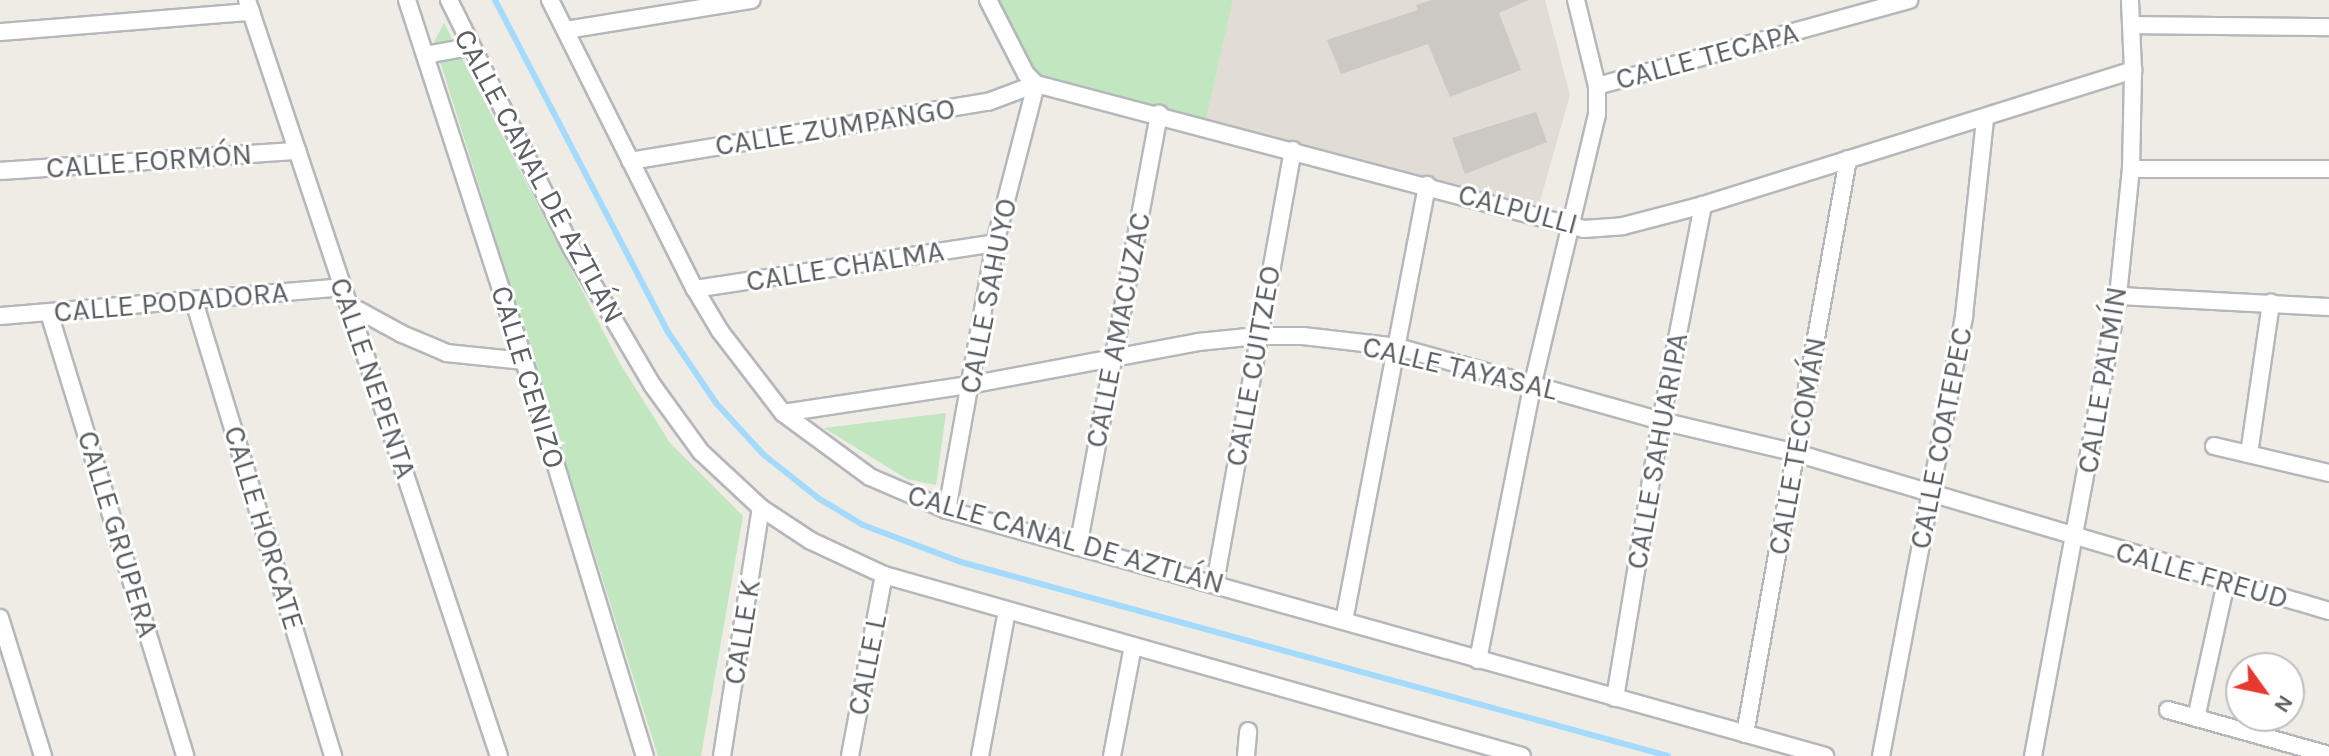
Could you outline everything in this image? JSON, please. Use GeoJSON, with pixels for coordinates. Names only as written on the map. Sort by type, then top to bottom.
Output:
{"type":"FeatureCollection","features":[{"type":"Feature","properties":{"kind":"street","name":"CALLE CENIZO"},"geometry":{"type":"LineString","coordinates":[[407,0],[524,361],[645,756]]}},
{"type":"Feature","properties":{"kind":"street","name":"CALLE CANAL DE AZTLÁN"},"geometry":{"type":"LineString","coordinates":[[449,0],[571,247],[653,386],[701,452],[761,508],[811,541],[884,575],[1522,756]]}},
{"type":"Feature","properties":{"kind":"street","name":"CALLE CANAL DE AZTLÁN"},"geometry":{"type":"LineString","coordinates":[[550,0],[695,289],[728,343],[783,413],[870,477],[947,510],[1825,756]]}},
{"type":"Feature","properties":{"kind":"street"},"geometry":{"type":"LineString","coordinates":[[566,30],[752,0]]}},
{"type":"Feature","properties":{"kind":"street"},"geometry":{"type":"LineString","coordinates":[[988,0],[1026,74],[1036,84]]}},
{"type":"Feature","properties":{"kind":"street"},"geometry":{"type":"LineString","coordinates":[[1478,660],[1533,383],[1597,115],[1597,86],[1576,0]]}},
{"type":"Feature","properties":{"kind":"street","name":"CALLE TECAPA"},"geometry":{"type":"LineString","coordinates":[[1597,86],[1909,0]]}},
{"type":"Feature","properties":{"kind":"street","name":"CALLE PALMÍN"},"geometry":{"type":"LineString","coordinates":[[2033,756],[2076,538],[2118,296],[2131,169],[2133,70],[2130,0]]}},
{"type":"Feature","properties":{"kind":"street"},"geometry":{"type":"LineString","coordinates":[[0,32],[249,6]]}},
{"type":"Feature","properties":{"kind":"street","name":"CALLE NEPENTA"},"geometry":{"type":"LineString","coordinates":[[249,6],[499,756]]}},
{"type":"Feature","properties":{"kind":"street"},"geometry":{"type":"LineString","coordinates":[[2132,25],[2329,27]]}},
{"type":"Feature","properties":{"kind":"street"},"geometry":{"type":"LineString","coordinates":[[425,55],[470,47]]}},
{"type":"Feature","properties":{"kind":"street","name":"CALPULLI"},"geometry":{"type":"LineString","coordinates":[[1036,84],[1427,185],[1570,226],[1612,228],[1703,205],[2133,70]]}},
{"type":"Feature","properties":{"kind":"street","name":"CALLE ZUMPANGO"},"geometry":{"type":"LineString","coordinates":[[630,161],[988,102],[1036,84]]}},
{"type":"Feature","properties":{"kind":"street","name":"CALLE SAHUYO"},"geometry":{"type":"LineString","coordinates":[[947,510],[995,243],[1036,84]]}},
{"type":"Feature","properties":{"kind":"street","name":"CALLE AMACUZAC"},"geometry":{"type":"LineString","coordinates":[[1078,547],[1159,114]]}},
{"type":"Feature","properties":{"kind":"street","name":"CALLE COATEPEC"},"geometry":{"type":"LineString","coordinates":[[1881,756],[1968,288],[1985,118]]}},
{"type":"Feature","properties":{"kind":"street","name":"CALLE CUITZEO"},"geometry":{"type":"LineString","coordinates":[[1215,583],[1293,150]]}},
{"type":"Feature","properties":{"kind":"street","name":"CALLE FORMÓN"},"geometry":{"type":"LineString","coordinates":[[0,171],[297,151]]}},
{"type":"Feature","properties":{"kind":"street","name":"CALLE TECOMÁN"},"geometry":{"type":"LineString","coordinates":[[1745,734],[1848,159]]}},
{"type":"Feature","properties":{"kind":"street"},"geometry":{"type":"LineString","coordinates":[[2131,169],[2329,169]]}},
{"type":"Feature","properties":{"kind":"street"},"geometry":{"type":"LineString","coordinates":[[1344,621],[1427,185]]}},
{"type":"Feature","properties":{"kind":"street","name":"CALLE SAHUARIPA"},"geometry":{"type":"LineString","coordinates":[[1615,698],[1661,421],[1703,205]]}},
{"type":"Feature","properties":{"kind":"street","name":"CALLE CHALMA"},"geometry":{"type":"LineString","coordinates":[[695,289],[995,243]]}},
{"type":"Feature","properties":{"kind":"street","name":"CALLE PODADORA"},"geometry":{"type":"LineString","coordinates":[[0,316],[343,287]]}},
{"type":"Feature","properties":{"kind":"street"},"geometry":{"type":"LineString","coordinates":[[2118,296],[2329,307]]}},
{"type":"Feature","properties":{"kind":"street","name":"CALLE HORCATE"},"geometry":{"type":"LineString","coordinates":[[194,301],[333,756]]}},
{"type":"Feature","properties":{"kind":"street"},"geometry":{"type":"LineString","coordinates":[[2249,454],[2271,303]]}},
{"type":"Feature","properties":{"kind":"street"},"geometry":{"type":"LineString","coordinates":[[349,305],[402,334],[447,353],[524,361]]}},
{"type":"Feature","properties":{"kind":"street","name":"CALLE GRUPERA"},"geometry":{"type":"LineString","coordinates":[[49,313],[185,756]]}},
{"type":"Feature","properties":{"kind":"street","name":"CALLE TAYASAL"},"geometry":{"type":"LineString","coordinates":[[783,413],[969,385],[1198,342],[1258,336],[1303,336],[1398,347],[1661,421],[1796,453],[1930,491],[2076,538]]}},
{"type":"Feature","properties":{"kind":"street"},"geometry":{"type":"LineString","coordinates":[[2214,446],[2329,473]]}},
{"type":"Feature","properties":{"kind":"street","name":"CALLE K"},"geometry":{"type":"LineString","coordinates":[[722,756],[761,508]]}},
{"type":"Feature","properties":{"kind":"street","name":"CALLE FREUD"},"geometry":{"type":"LineString","coordinates":[[2076,538],[2329,611]]}},
{"type":"Feature","properties":{"kind":"street","name":"CALLE L"},"geometry":{"type":"LineString","coordinates":[[850,756],[884,575]]}},
{"type":"Feature","properties":{"kind":"street"},"geometry":{"type":"LineString","coordinates":[[2196,718],[2226,583]]}},
{"type":"Feature","properties":{"kind":"street"},"geometry":{"type":"LineString","coordinates":[[980,756],[1007,611]]}},
{"type":"Feature","properties":{"kind":"street"},"geometry":{"type":"LineString","coordinates":[[0,618],[43,756]]}},
{"type":"Feature","properties":{"kind":"street"},"geometry":{"type":"LineString","coordinates":[[1112,756],[1133,646]]}},
{"type":"Feature","properties":{"kind":"street"},"geometry":{"type":"LineString","coordinates":[[2168,710],[2329,755]]}},
{"type":"Feature","properties":{"kind":"street"},"geometry":{"type":"LineString","coordinates":[[1246,756],[1248,731]]}},
{"type":"Feature","properties":{"kind":"shaded area"},"geometry":{"type":"Polygon","coordinates":[[[1233,0],[1545,0],[1570,95],[1538,208],[1206,120],[1233,0]]]}},
{"type":"Feature","properties":{"kind":"green space"},"geometry":{"type":"Polygon","coordinates":[[[998,0],[1233,0],[1206,120],[1037,76],[998,0]]]}},
{"type":"Feature","properties":{"kind":"green space"},"geometry":{"type":"Polygon","coordinates":[[[444,23],[619,362],[670,443],[743,516],[701,756],[658,756],[434,42],[444,23]]]}},
{"type":"Feature","properties":{"kind":"green space"},"geometry":{"type":"Polygon","coordinates":[[[946,413],[936,485],[907,479],[824,428],[946,413]]]}},
{"type":"Feature","properties":{"kind":"building"},"geometry":{"type":"Polygon","coordinates":[[[1432,0],[1529,0],[1499,13],[1521,70],[1450,97],[1428,44],[1341,74],[1327,40],[1418,10],[1416,5],[1432,0]]]}},
{"type":"Feature","properties":{"kind":"building"},"geometry":{"type":"Polygon","coordinates":[[[1536,112],[1547,142],[1465,174],[1452,138],[1536,112]]]}},
{"type":"Feature","properties":{"kind":"waterway"},"geometry":{"type":"LineString","coordinates":[[495,0],[668,332],[716,403],[764,455],[818,498],[863,525],[961,562],[1668,756]]}}]}
